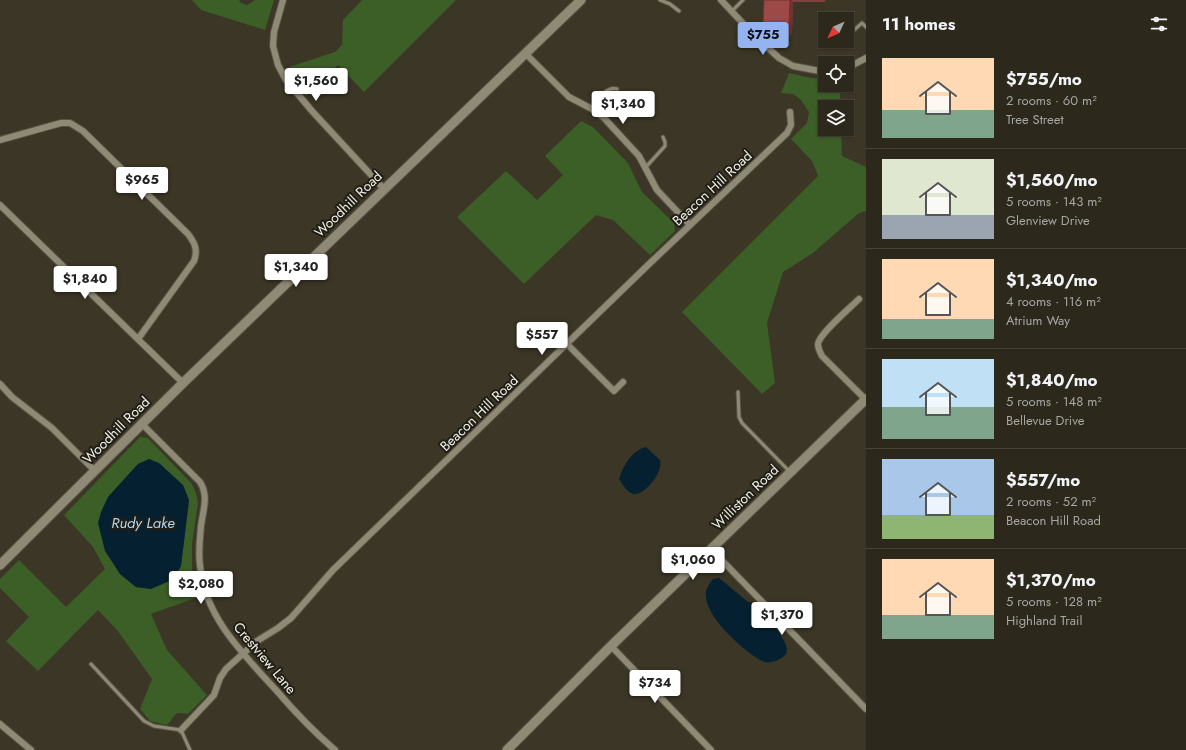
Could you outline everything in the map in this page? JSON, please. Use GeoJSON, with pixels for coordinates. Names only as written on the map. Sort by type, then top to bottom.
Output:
{"type":"FeatureCollection","features":[{"type":"Feature","properties":{"kind":"street"},"geometry":{"type":"LineString","coordinates":[[283,0],[274,32],[273,46],[278,64],[286,80],[312,111],[384,189]]}},
{"type":"Feature","properties":{"kind":"street","name":"Woodhill Road"},"geometry":{"type":"LineString","coordinates":[[0,564],[183,383],[581,0]]}},
{"type":"Feature","properties":{"kind":"street"},"geometry":{"type":"LineString","coordinates":[[721,0],[752,33],[780,58],[793,66],[818,71]]}},
{"type":"Feature","properties":{"kind":"street"},"geometry":{"type":"LineString","coordinates":[[526,53],[570,97],[591,108],[604,118],[638,156],[657,190],[690,225]]}},
{"type":"Feature","properties":{"kind":"street"},"geometry":{"type":"LineString","coordinates":[[854,64],[866,58]]}},
{"type":"Feature","properties":{"kind":"street","name":"Beacon Hill Road"},"geometry":{"type":"LineString","coordinates":[[181,730],[214,695],[220,678],[226,669],[257,641],[291,618],[333,570],[690,225],[787,134],[791,125],[790,112]]}},
{"type":"Feature","properties":{"kind":"street"},"geometry":{"type":"LineString","coordinates":[[0,140],[61,123],[70,123],[83,131],[188,234],[194,243],[197,253],[194,261],[138,339]]}},
{"type":"Feature","properties":{"kind":"street"},"geometry":{"type":"LineString","coordinates":[[0,204],[183,383]]}},
{"type":"Feature","properties":{"kind":"street"},"geometry":{"type":"LineString","coordinates":[[859,299],[822,334],[818,345],[822,356],[866,399]]}},
{"type":"Feature","properties":{"kind":"street"},"geometry":{"type":"LineString","coordinates":[[567,344],[614,391],[623,382]]}},
{"type":"Feature","properties":{"kind":"street"},"geometry":{"type":"LineString","coordinates":[[0,384],[12,397],[52,428],[94,470]]}},
{"type":"Feature","properties":{"kind":"street","name":"Williston Road"},"geometry":{"type":"LineString","coordinates":[[507,750],[611,646],[866,399]]}},
{"type":"Feature","properties":{"kind":"street","name":"Crestview Lane"},"geometry":{"type":"LineString","coordinates":[[142,424],[200,482],[204,488],[205,502],[199,545],[200,566],[210,605],[220,623],[243,653],[297,713],[336,750]]}},
{"type":"Feature","properties":{"kind":"street"},"geometry":{"type":"LineString","coordinates":[[711,549],[866,709]]}},
{"type":"Feature","properties":{"kind":"street"},"geometry":{"type":"LineString","coordinates":[[611,646],[711,750]]}},
{"type":"Feature","properties":{"kind":"street"},"geometry":{"type":"LineString","coordinates":[[0,724],[31,750]]}},
{"type":"Feature","properties":{"kind":"lane"},"geometry":{"type":"LineString","coordinates":[[660,0],[670,4],[679,11]]}},
{"type":"Feature","properties":{"kind":"lane"},"geometry":{"type":"LineString","coordinates":[[732,11],[743,0]]}},
{"type":"Feature","properties":{"kind":"lane"},"geometry":{"type":"LineString","coordinates":[[854,30],[866,19]]}},
{"type":"Feature","properties":{"kind":"lane"},"geometry":{"type":"LineString","coordinates":[[862,23],[866,27]]}},
{"type":"Feature","properties":{"kind":"lane"},"geometry":{"type":"LineString","coordinates":[[591,108],[607,90],[617,88]]}},
{"type":"Feature","properties":{"kind":"lane"},"geometry":{"type":"LineString","coordinates":[[645,168],[664,146],[664,137]]}},
{"type":"Feature","properties":{"kind":"lane"},"geometry":{"type":"LineString","coordinates":[[738,392],[739,417],[742,423],[790,472]]}},
{"type":"Feature","properties":{"kind":"lane"},"geometry":{"type":"LineString","coordinates":[[91,664],[144,722],[154,726],[181,730],[190,750]]}},
{"type":"Feature","properties":{"kind":"green space"},"geometry":{"type":"Polygon","coordinates":[[[192,0],[239,0],[241,3],[247,5],[255,0],[274,0],[265,30],[201,10],[192,0]]]}},
{"type":"Feature","properties":{"kind":"green space"},"geometry":{"type":"Polygon","coordinates":[[[362,0],[456,0],[364,92],[338,65],[306,96],[294,81],[289,67],[335,52],[342,45],[343,20],[362,0]]]}},
{"type":"Feature","properties":{"kind":"green space"},"geometry":{"type":"Polygon","coordinates":[[[789,73],[818,78],[818,92],[840,92],[840,100],[818,100],[818,136],[841,136],[842,156],[866,167],[866,211],[859,213],[813,253],[783,272],[767,323],[775,383],[762,394],[682,312],[818,176],[812,161],[791,139],[807,123],[809,112],[801,100],[793,94],[781,93],[789,73]]]}},
{"type":"Feature","properties":{"kind":"green space"},"geometry":{"type":"Polygon","coordinates":[[[581,121],[593,127],[628,163],[642,192],[674,223],[675,231],[650,255],[613,220],[596,215],[524,284],[457,217],[506,171],[537,200],[563,175],[545,156],[581,121]]]}},
{"type":"Feature","properties":{"kind":"green space"},"geometry":{"type":"Polygon","coordinates":[[[140,437],[148,438],[192,484],[198,503],[192,544],[192,569],[198,597],[151,614],[167,650],[207,695],[188,714],[176,714],[167,725],[150,721],[140,709],[152,679],[117,630],[98,610],[38,671],[6,641],[29,617],[0,588],[0,579],[19,560],[66,607],[105,569],[93,547],[64,515],[140,437]],[[149,460],[138,464],[108,497],[120,574],[136,587],[151,589],[181,566],[189,500],[149,460]]]}},
{"type":"Feature","properties":{"kind":"water"},"geometry":{"type":"Polygon","coordinates":[[[646,447],[660,460],[659,472],[646,489],[640,493],[631,493],[619,479],[623,469],[632,455],[646,447]]]}},
{"type":"Feature","properties":{"kind":"water","name":"Rudy Lake"},"geometry":{"type":"Polygon","coordinates":[[[149,459],[159,463],[183,485],[189,500],[181,566],[174,579],[151,589],[136,587],[120,574],[105,551],[98,523],[108,497],[138,464],[149,459]]]}},
{"type":"Feature","properties":{"kind":"water"},"geometry":{"type":"Polygon","coordinates":[[[719,578],[748,602],[755,603],[784,641],[787,649],[784,656],[773,662],[764,662],[746,650],[726,632],[711,611],[707,601],[706,592],[708,587],[713,579],[719,578]]]}},
{"type":"Feature","properties":{"kind":"building"},"geometry":{"type":"Polygon","coordinates":[[[764,0],[790,0],[789,25],[776,37],[763,24],[764,0]]]}}]}
